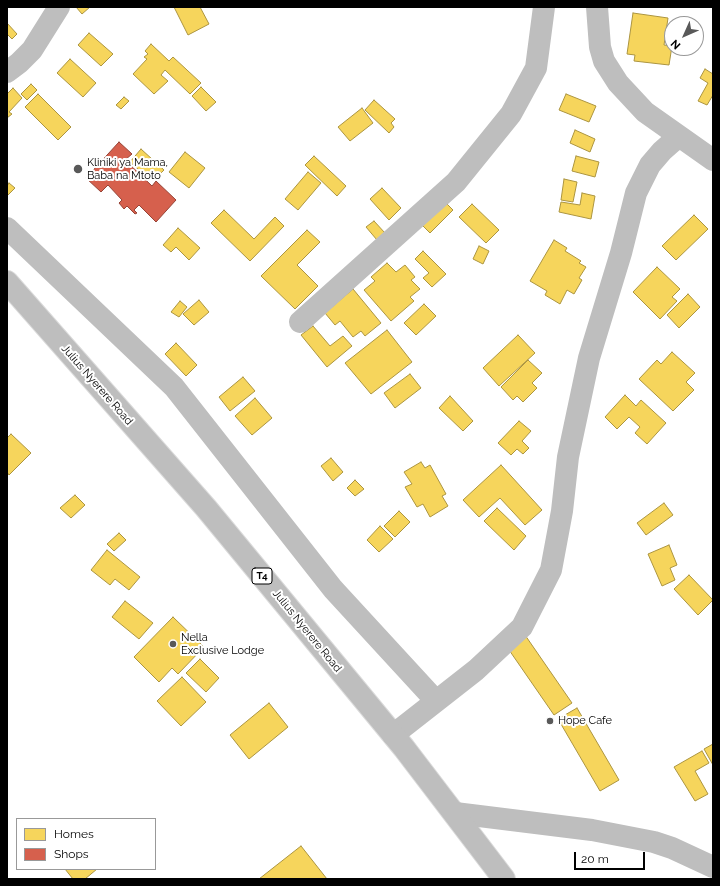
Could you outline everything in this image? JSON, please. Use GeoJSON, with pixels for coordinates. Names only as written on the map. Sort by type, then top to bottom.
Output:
{"type":"FeatureCollection","features":[{"type":"Feature","properties":{"kind":"main road"},"geometry":{"type":"LineString","coordinates":[[7,72],[32,50],[59,7]]}},
{"type":"Feature","properties":{"kind":"main road"},"geometry":{"type":"LineString","coordinates":[[300,322],[456,182],[512,114],[536,68],[544,7]]}},
{"type":"Feature","properties":{"kind":"main road"},"geometry":{"type":"LineString","coordinates":[[597,7],[600,47],[604,61],[618,83],[645,112],[713,160]]}},
{"type":"Feature","properties":{"kind":"main road"},"geometry":{"type":"LineString","coordinates":[[393,735],[487,661],[522,627],[552,570],[562,511],[568,457],[589,358],[621,252],[636,193],[650,165],[662,151],[679,136]]}},
{"type":"Feature","properties":{"kind":"main road"},"geometry":{"type":"LineString","coordinates":[[7,228],[174,387],[333,589],[436,701]]}},
{"type":"Feature","properties":{"kind":"main road","name":"Julius Nyerere Road"},"geometry":{"type":"LineString","coordinates":[[7,282],[206,508],[393,735],[455,813],[504,879]]}},
{"type":"Feature","properties":{"kind":"main road"},"geometry":{"type":"LineString","coordinates":[[455,813],[592,830],[654,842],[672,848],[713,867]]}},
{"type":"Feature","properties":{"kind":"building: Homes"},"geometry":{"type":"Polygon","coordinates":[[[76,7],[90,7],[82,14],[76,7]]]}},
{"type":"Feature","properties":{"kind":"building: Homes"},"geometry":{"type":"Polygon","coordinates":[[[174,7],[200,7],[209,24],[188,35],[174,7]]]}},
{"type":"Feature","properties":{"kind":"building: Homes"},"geometry":{"type":"Polygon","coordinates":[[[633,13],[664,17],[664,56],[670,56],[669,65],[634,61],[635,55],[627,54],[633,13]]]}},
{"type":"Feature","properties":{"kind":"building: Homes"},"geometry":{"type":"Polygon","coordinates":[[[7,23],[17,34],[12,39],[7,34],[7,23]]]}},
{"type":"Feature","properties":{"kind":"building: Homes"},"geometry":{"type":"Polygon","coordinates":[[[89,33],[113,54],[101,66],[78,45],[89,33]]]}},
{"type":"Feature","properties":{"kind":"building: Homes"},"geometry":{"type":"Polygon","coordinates":[[[151,44],[169,61],[173,57],[201,83],[190,94],[165,70],[161,75],[168,81],[154,94],[133,74],[147,59],[144,57],[148,54],[145,51],[151,44]]]}},
{"type":"Feature","properties":{"kind":"building: Homes"},"geometry":{"type":"Polygon","coordinates":[[[70,59],[96,83],[83,97],[57,73],[70,59]]]}},
{"type":"Feature","properties":{"kind":"building: Homes"},"geometry":{"type":"Polygon","coordinates":[[[705,69],[713,74],[713,95],[707,105],[698,101],[708,83],[700,78],[705,69]]]}},
{"type":"Feature","properties":{"kind":"building: Homes"},"geometry":{"type":"Polygon","coordinates":[[[31,84],[37,90],[27,100],[21,94],[31,84]]]}},
{"type":"Feature","properties":{"kind":"building: Homes"},"geometry":{"type":"Polygon","coordinates":[[[201,87],[216,102],[206,111],[192,96],[201,87]]]}},
{"type":"Feature","properties":{"kind":"building: Homes"},"geometry":{"type":"Polygon","coordinates":[[[13,88],[22,98],[9,112],[12,114],[7,118],[7,94],[13,88]]]}},
{"type":"Feature","properties":{"kind":"building: Homes"},"geometry":{"type":"Polygon","coordinates":[[[38,94],[71,127],[58,140],[25,107],[38,94]]]}},
{"type":"Feature","properties":{"kind":"building: Homes"},"geometry":{"type":"Polygon","coordinates":[[[566,94],[596,106],[589,122],[559,110],[566,94]]]}},
{"type":"Feature","properties":{"kind":"building: Homes"},"geometry":{"type":"Polygon","coordinates":[[[124,97],[129,101],[121,109],[116,105],[124,97]]]}},
{"type":"Feature","properties":{"kind":"building: Homes"},"geometry":{"type":"Polygon","coordinates":[[[374,100],[395,119],[391,123],[394,127],[389,133],[365,110],[374,100]]]}},
{"type":"Feature","properties":{"kind":"building: Homes"},"geometry":{"type":"Polygon","coordinates":[[[362,108],[373,123],[350,141],[338,127],[362,108]]]}},
{"type":"Feature","properties":{"kind":"building: Homes"},"geometry":{"type":"Polygon","coordinates":[[[575,130],[595,139],[590,152],[570,143],[575,130]]]}},
{"type":"Feature","properties":{"kind":"building: Homes"},"geometry":{"type":"Polygon","coordinates":[[[141,149],[164,170],[155,179],[150,175],[147,177],[130,162],[141,149]]]}},
{"type":"Feature","properties":{"kind":"building: Homes"},"geometry":{"type":"Polygon","coordinates":[[[185,152],[205,168],[189,188],[169,172],[185,152]]]}},
{"type":"Feature","properties":{"kind":"building: Homes"},"geometry":{"type":"Polygon","coordinates":[[[314,156],[346,186],[337,196],[305,165],[314,156]]]}},
{"type":"Feature","properties":{"kind":"building: Homes"},"geometry":{"type":"Polygon","coordinates":[[[576,156],[599,162],[595,177],[572,171],[576,156]]]}},
{"type":"Feature","properties":{"kind":"building: Homes"},"geometry":{"type":"Polygon","coordinates":[[[308,172],[321,183],[298,210],[285,199],[308,172]]]}},
{"type":"Feature","properties":{"kind":"building: Homes"},"geometry":{"type":"Polygon","coordinates":[[[564,179],[577,182],[573,202],[561,200],[564,179]]]}},
{"type":"Feature","properties":{"kind":"building: Homes"},"geometry":{"type":"Polygon","coordinates":[[[9,183],[15,188],[7,196],[7,186],[9,183]]]}},
{"type":"Feature","properties":{"kind":"building: Homes"},"geometry":{"type":"Polygon","coordinates":[[[382,188],[401,208],[389,220],[370,199],[382,188]]]}},
{"type":"Feature","properties":{"kind":"building: Homes"},"geometry":{"type":"Polygon","coordinates":[[[582,193],[595,196],[591,219],[559,212],[561,202],[580,205],[582,193]]]}},
{"type":"Feature","properties":{"kind":"building: Homes"},"geometry":{"type":"Polygon","coordinates":[[[441,198],[453,210],[430,233],[418,221],[441,198]]]}},
{"type":"Feature","properties":{"kind":"building: Homes"},"geometry":{"type":"Polygon","coordinates":[[[472,204],[499,230],[486,243],[459,217],[472,204]]]}},
{"type":"Feature","properties":{"kind":"building: Homes"},"geometry":{"type":"Polygon","coordinates":[[[224,210],[254,239],[275,217],[284,226],[250,261],[211,223],[224,210]]]}},
{"type":"Feature","properties":{"kind":"building: Homes"},"geometry":{"type":"Polygon","coordinates":[[[694,215],[708,229],[676,260],[662,246],[694,215]]]}},
{"type":"Feature","properties":{"kind":"building: Homes"},"geometry":{"type":"Polygon","coordinates":[[[374,221],[385,233],[377,240],[366,227],[374,221]]]}},
{"type":"Feature","properties":{"kind":"building: Homes"},"geometry":{"type":"Polygon","coordinates":[[[178,228],[200,248],[189,260],[176,247],[171,252],[163,245],[178,228]]]}},
{"type":"Feature","properties":{"kind":"building: Homes"},"geometry":{"type":"Polygon","coordinates":[[[307,230],[320,242],[297,265],[318,286],[295,309],[261,276],[307,230]]]}},
{"type":"Feature","properties":{"kind":"building: Homes"},"geometry":{"type":"Polygon","coordinates":[[[554,240],[567,248],[565,251],[581,261],[579,263],[586,267],[579,278],[582,280],[574,294],[567,290],[560,304],[545,295],[547,291],[530,281],[554,240]]]}},
{"type":"Feature","properties":{"kind":"building: Homes"},"geometry":{"type":"Polygon","coordinates":[[[479,246],[489,251],[483,264],[473,259],[479,246]]]}},
{"type":"Feature","properties":{"kind":"building: Homes"},"geometry":{"type":"Polygon","coordinates":[[[423,251],[446,274],[432,287],[423,278],[429,273],[415,259],[423,251]]]}},
{"type":"Feature","properties":{"kind":"building: Homes"},"geometry":{"type":"Polygon","coordinates":[[[387,263],[396,272],[405,265],[415,277],[411,280],[420,289],[410,297],[414,301],[391,321],[364,290],[375,281],[371,277],[387,263]]]}},
{"type":"Feature","properties":{"kind":"building: Homes"},"geometry":{"type":"Polygon","coordinates":[[[657,267],[680,289],[672,297],[677,301],[660,319],[633,292],[657,267]]]}},
{"type":"Feature","properties":{"kind":"building: Homes"},"geometry":{"type":"Polygon","coordinates":[[[353,289],[381,323],[365,336],[361,331],[353,337],[340,321],[335,325],[325,313],[353,289]]]}},
{"type":"Feature","properties":{"kind":"building: Homes"},"geometry":{"type":"Polygon","coordinates":[[[688,294],[700,307],[679,328],[667,315],[688,294]]]}},
{"type":"Feature","properties":{"kind":"building: Homes"},"geometry":{"type":"Polygon","coordinates":[[[199,300],[209,312],[194,325],[183,314],[199,300]]]}},
{"type":"Feature","properties":{"kind":"building: Homes"},"geometry":{"type":"Polygon","coordinates":[[[180,301],[187,307],[179,317],[171,312],[180,301]]]}},
{"type":"Feature","properties":{"kind":"building: Homes"},"geometry":{"type":"Polygon","coordinates":[[[424,304],[436,316],[416,335],[404,323],[424,304]]]}},
{"type":"Feature","properties":{"kind":"building: Homes"},"geometry":{"type":"Polygon","coordinates":[[[313,326],[330,346],[343,336],[352,346],[327,367],[301,335],[313,326]]]}},
{"type":"Feature","properties":{"kind":"building: Homes"},"geometry":{"type":"Polygon","coordinates":[[[387,330],[412,362],[371,394],[345,363],[387,330]]]}},
{"type":"Feature","properties":{"kind":"building: Homes"},"geometry":{"type":"Polygon","coordinates":[[[518,335],[535,353],[499,386],[483,368],[518,335]]]}},
{"type":"Feature","properties":{"kind":"building: Homes"},"geometry":{"type":"Polygon","coordinates":[[[176,343],[197,365],[186,376],[165,354],[176,343]]]}},
{"type":"Feature","properties":{"kind":"building: Homes"},"geometry":{"type":"Polygon","coordinates":[[[672,352],[695,373],[686,382],[694,390],[673,411],[639,379],[657,360],[661,364],[672,352]]]}},
{"type":"Feature","properties":{"kind":"building: Homes"},"geometry":{"type":"Polygon","coordinates":[[[528,360],[542,373],[532,383],[537,388],[523,402],[517,396],[513,400],[501,387],[528,360]]]}},
{"type":"Feature","properties":{"kind":"building: Homes"},"geometry":{"type":"Polygon","coordinates":[[[410,374],[421,388],[395,408],[384,393],[410,374]]]}},
{"type":"Feature","properties":{"kind":"building: Homes"},"geometry":{"type":"Polygon","coordinates":[[[243,377],[255,391],[230,411],[219,397],[243,377]]]}},
{"type":"Feature","properties":{"kind":"building: Homes"},"geometry":{"type":"Polygon","coordinates":[[[625,395],[636,406],[641,400],[666,423],[647,444],[635,433],[640,427],[629,417],[617,429],[605,417],[625,395]]]}},
{"type":"Feature","properties":{"kind":"building: Homes"},"geometry":{"type":"Polygon","coordinates":[[[450,396],[473,421],[463,431],[439,408],[450,396]]]}},
{"type":"Feature","properties":{"kind":"building: Homes"},"geometry":{"type":"Polygon","coordinates":[[[255,398],[272,418],[252,435],[235,416],[255,398]]]}},
{"type":"Feature","properties":{"kind":"building: Homes"},"geometry":{"type":"Polygon","coordinates":[[[519,421],[531,431],[522,441],[529,448],[523,454],[517,449],[511,455],[498,443],[519,421]]]}},
{"type":"Feature","properties":{"kind":"building: Homes"},"geometry":{"type":"Polygon","coordinates":[[[11,434],[31,453],[9,475],[7,472],[7,438],[11,434]]]}},
{"type":"Feature","properties":{"kind":"building: Homes"},"geometry":{"type":"Polygon","coordinates":[[[331,458],[343,472],[333,481],[321,466],[331,458]]]}},
{"type":"Feature","properties":{"kind":"building: Homes"},"geometry":{"type":"Polygon","coordinates":[[[421,462],[425,468],[430,465],[446,494],[442,496],[448,506],[430,517],[423,504],[417,507],[405,487],[412,484],[404,472],[421,462]]]}},
{"type":"Feature","properties":{"kind":"building: Homes"},"geometry":{"type":"Polygon","coordinates":[[[501,465],[542,510],[525,525],[500,498],[479,517],[463,500],[501,465]]]}},
{"type":"Feature","properties":{"kind":"building: Homes"},"geometry":{"type":"Polygon","coordinates":[[[355,480],[364,489],[355,496],[347,488],[355,480]]]}},
{"type":"Feature","properties":{"kind":"building: Homes"},"geometry":{"type":"Polygon","coordinates":[[[75,495],[85,505],[71,518],[60,508],[75,495]]]}},
{"type":"Feature","properties":{"kind":"building: Homes"},"geometry":{"type":"Polygon","coordinates":[[[664,503],[673,515],[646,535],[637,523],[664,503]]]}},
{"type":"Feature","properties":{"kind":"building: Homes"},"geometry":{"type":"Polygon","coordinates":[[[497,508],[526,536],[514,550],[484,521],[497,508]]]}},
{"type":"Feature","properties":{"kind":"building: Homes"},"geometry":{"type":"Polygon","coordinates":[[[399,511],[410,522],[395,537],[384,526],[399,511]]]}},
{"type":"Feature","properties":{"kind":"building: Homes"},"geometry":{"type":"Polygon","coordinates":[[[380,526],[393,539],[379,552],[367,540],[380,526]]]}},
{"type":"Feature","properties":{"kind":"building: Homes"},"geometry":{"type":"Polygon","coordinates":[[[119,533],[126,540],[114,551],[107,544],[119,533]]]}},
{"type":"Feature","properties":{"kind":"building: Homes"},"geometry":{"type":"Polygon","coordinates":[[[669,545],[677,565],[670,568],[675,580],[662,586],[648,554],[669,545]]]}},
{"type":"Feature","properties":{"kind":"building: Homes"},"geometry":{"type":"Polygon","coordinates":[[[107,550],[140,577],[129,590],[115,579],[110,585],[91,570],[107,550]]]}},
{"type":"Feature","properties":{"kind":"building: Homes"},"geometry":{"type":"Polygon","coordinates":[[[689,575],[713,600],[698,615],[674,589],[689,575]]]}},
{"type":"Feature","properties":{"kind":"building: Homes"},"geometry":{"type":"Polygon","coordinates":[[[125,601],[153,623],[139,639],[112,617],[125,601]]]}},
{"type":"Feature","properties":{"kind":"building: Homes"},"geometry":{"type":"Polygon","coordinates":[[[173,617],[204,647],[178,674],[172,668],[159,682],[134,657],[173,617]]]}},
{"type":"Feature","properties":{"kind":"building: Homes"},"geometry":{"type":"Polygon","coordinates":[[[525,635],[572,703],[554,715],[507,647],[525,635]]]}},
{"type":"Feature","properties":{"kind":"building: Homes"},"geometry":{"type":"Polygon","coordinates":[[[200,659],[219,678],[206,692],[186,673],[200,659]]]}},
{"type":"Feature","properties":{"kind":"building: Homes"},"geometry":{"type":"Polygon","coordinates":[[[182,677],[206,702],[181,726],[157,701],[182,677]]]}},
{"type":"Feature","properties":{"kind":"building: Homes"},"geometry":{"type":"Polygon","coordinates":[[[269,703],[288,727],[249,759],[230,735],[269,703]]]}},
{"type":"Feature","properties":{"kind":"building: Homes"},"geometry":{"type":"Polygon","coordinates":[[[577,708],[619,780],[600,791],[558,719],[577,708]]]}},
{"type":"Feature","properties":{"kind":"building: Homes"},"geometry":{"type":"Polygon","coordinates":[[[713,744],[713,765],[704,749],[713,744]]]}},
{"type":"Feature","properties":{"kind":"building: Homes"},"geometry":{"type":"Polygon","coordinates":[[[702,751],[709,763],[695,771],[708,794],[695,801],[674,767],[702,751]]]}},
{"type":"Feature","properties":{"kind":"building: Homes"},"geometry":{"type":"Polygon","coordinates":[[[301,846],[327,879],[259,879],[301,846]]]}},
{"type":"Feature","properties":{"kind":"building: Homes"},"geometry":{"type":"Polygon","coordinates":[[[66,870],[96,870],[85,879],[73,879],[66,870]]]}},
{"type":"Feature","properties":{"kind":"building: Shops"},"geometry":{"type":"Polygon","coordinates":[[[119,142],[132,154],[125,160],[152,186],[156,181],[176,200],[156,222],[139,205],[134,210],[137,213],[135,214],[127,206],[124,209],[119,203],[122,200],[108,185],[101,192],[86,178],[119,142]]]}},
{"type":"Feature","properties":{"kind":"place","name":"Kliniki ya Mama, Baba na Mtoto"},"geometry":{"type":"Point","coordinates":[78,169]}},
{"type":"Feature","properties":{"kind":"place","name":"Nella Exclusive Lodge"},"geometry":{"type":"Point","coordinates":[173,644]}},
{"type":"Feature","properties":{"kind":"place","name":"Hope Cafe"},"geometry":{"type":"Point","coordinates":[550,721]}}]}
